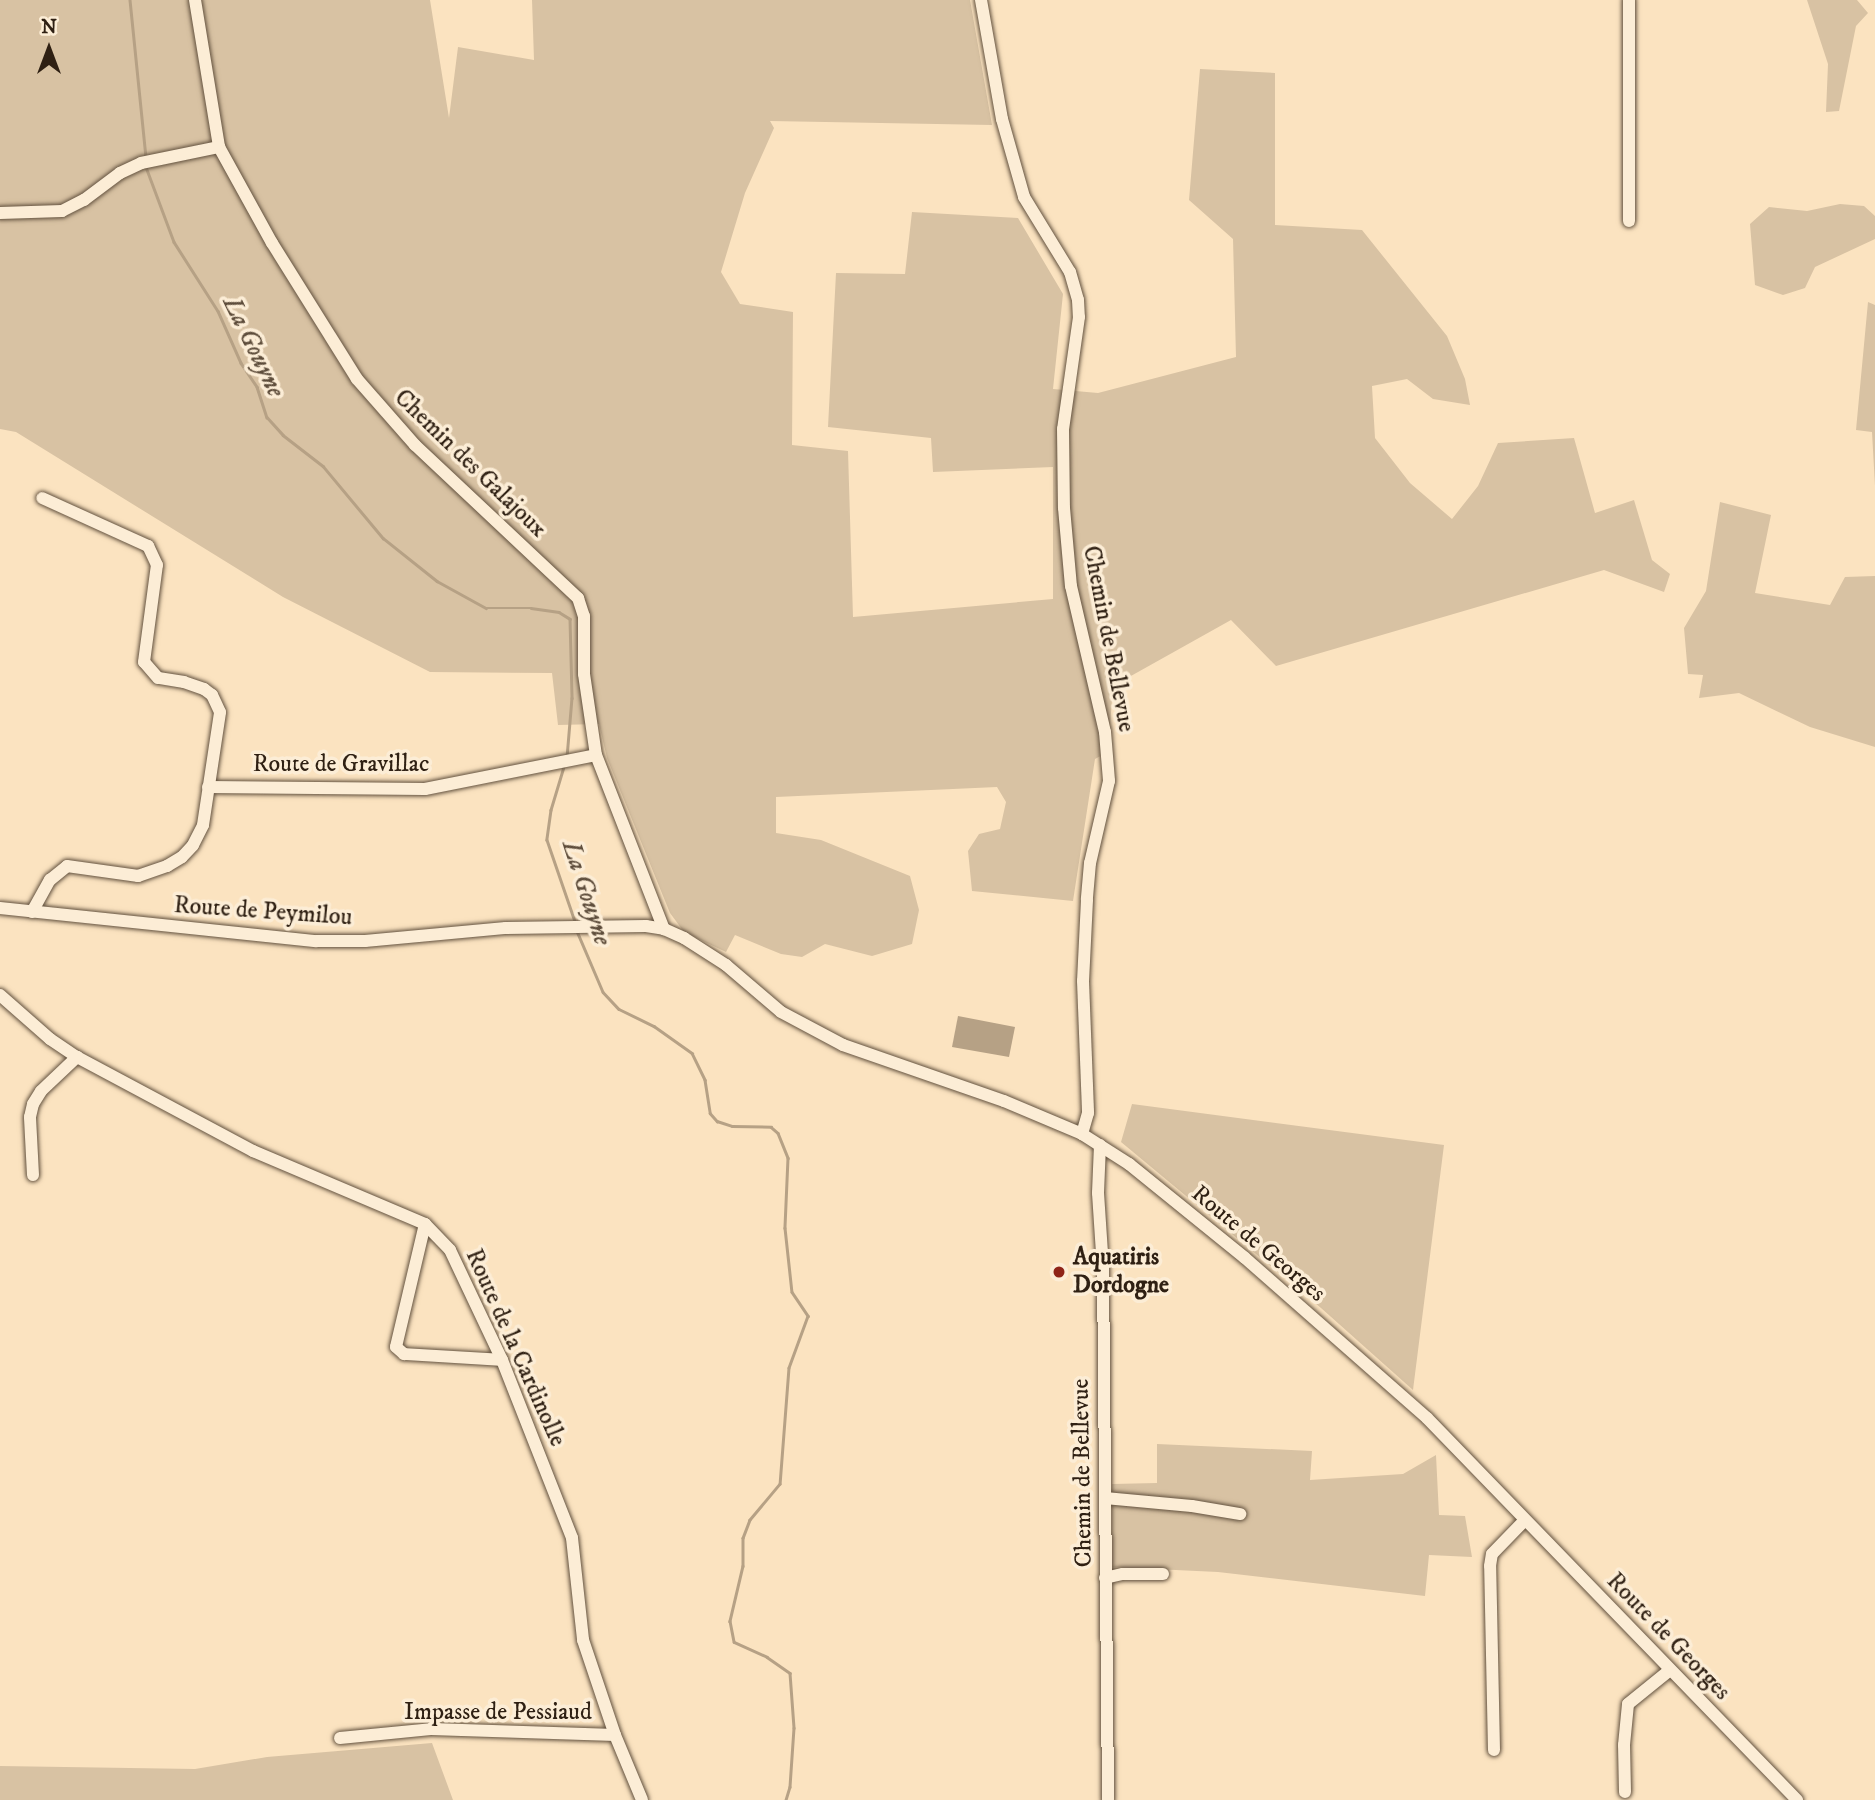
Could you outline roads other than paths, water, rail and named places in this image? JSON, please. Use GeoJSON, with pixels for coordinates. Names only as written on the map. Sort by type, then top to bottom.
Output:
{"type":"FeatureCollection","features":[{"type":"Feature","properties":{"kind":"street","name":"Chemin des Galajoux"},"geometry":{"type":"LineString","coordinates":[[195,0],[219,147],[272,243],[371,397],[415,445],[578,598],[584,616],[584,674],[596,755],[664,929]]}},
{"type":"Feature","properties":{"kind":"street","name":"Chemin de Bellevue"},"geometry":{"type":"LineString","coordinates":[[981,0],[1002,119],[1024,197],[1070,272],[1078,300],[1079,317],[1062,450],[1065,522],[1073,598],[1104,724],[1109,772],[1090,863],[1087,900],[1083,981],[1088,1113],[1082,1134]]}},
{"type":"Feature","properties":{"kind":"street"},"geometry":{"type":"LineString","coordinates":[[1629,0],[1629,221]]}},
{"type":"Feature","properties":{"kind":"street"},"geometry":{"type":"LineString","coordinates":[[0,214],[62,211],[84,200],[120,173],[146,162],[219,147]]}},
{"type":"Feature","properties":{"kind":"street"},"geometry":{"type":"LineString","coordinates":[[32,912],[50,880],[67,866],[138,876],[167,866],[182,857],[193,845],[203,825],[220,716],[212,695],[194,685],[158,678],[144,662],[157,565],[155,555],[148,546],[42,498]]}},
{"type":"Feature","properties":{"kind":"street","name":"Route de Gravillac"},"geometry":{"type":"LineString","coordinates":[[208,787],[425,789],[596,755]]}},
{"type":"Feature","properties":{"kind":"street","name":"Route de Peymilou"},"geometry":{"type":"LineString","coordinates":[[0,908],[316,941],[566,927]]}},
{"type":"Feature","properties":{"kind":"street","name":"Route de Georges"},"geometry":{"type":"LineString","coordinates":[[566,927],[664,929],[684,938],[726,965],[781,1012],[843,1045],[1004,1101],[1082,1134],[1129,1164],[1364,1359],[1427,1418],[1797,1800]]}},
{"type":"Feature","properties":{"kind":"street","name":"Route de la Cardinolle"},"geometry":{"type":"LineString","coordinates":[[0,995],[50,1040],[78,1057],[253,1151],[425,1224],[450,1250],[502,1360],[572,1538],[583,1640],[615,1735],[642,1800]]}},
{"type":"Feature","properties":{"kind":"street"},"geometry":{"type":"LineString","coordinates":[[33,1175],[30,1117],[33,1104],[41,1091],[78,1057]]}},
{"type":"Feature","properties":{"kind":"street","name":"Chemin de Bellevue"},"geometry":{"type":"LineString","coordinates":[[1100,1145],[1098,1193],[1103,1268],[1108,1800]]}},
{"type":"Feature","properties":{"kind":"street"},"geometry":{"type":"LineString","coordinates":[[425,1224],[396,1347],[404,1354],[502,1360]]}},
{"type":"Feature","properties":{"kind":"street"},"geometry":{"type":"LineString","coordinates":[[1105,1498],[1192,1506],[1240,1514]]}},
{"type":"Feature","properties":{"kind":"street"},"geometry":{"type":"LineString","coordinates":[[1494,1750],[1490,1566],[1492,1554],[1525,1520]]}},
{"type":"Feature","properties":{"kind":"street"},"geometry":{"type":"LineString","coordinates":[[1105,1578],[1123,1574],[1163,1574]]}},
{"type":"Feature","properties":{"kind":"street"},"geometry":{"type":"LineString","coordinates":[[1625,1792],[1624,1745],[1628,1704],[1670,1670]]}},
{"type":"Feature","properties":{"kind":"street","name":"Impasse de Pessiaud"},"geometry":{"type":"LineString","coordinates":[[340,1738],[431,1729],[615,1735]]}},
{"type":"Feature","properties":{"kind":"waterway","name":"La Gouyne"},"geometry":{"type":"LineString","coordinates":[[130,0],[146,157]]}},
{"type":"Feature","properties":{"kind":"waterway","name":"La Gouyne"},"geometry":{"type":"LineString","coordinates":[[146,167],[174,242],[218,311],[241,363],[257,387],[267,417],[283,435],[323,466],[383,538],[437,581],[486,608],[531,608],[559,612],[570,619],[572,698],[567,757]]}},
{"type":"Feature","properties":{"kind":"waterway","name":"La Gouyne"},"geometry":{"type":"LineString","coordinates":[[564,767],[551,810],[547,840],[576,924]]}},
{"type":"Feature","properties":{"kind":"waterway","name":"La Gouyne"},"geometry":{"type":"LineString","coordinates":[[577,931],[603,992],[619,1009],[654,1026],[692,1053],[705,1080],[710,1113],[717,1121],[732,1126],[771,1127],[778,1133],[788,1158],[785,1228],[792,1292],[808,1316],[789,1368],[780,1484],[750,1520],[743,1538],[743,1566],[730,1621],[734,1642],[767,1657],[790,1673],[794,1728],[790,1787],[786,1800]]}},
{"type":"Feature","properties":{"kind":"place","name":"Aquatiris Dordogne"},"geometry":{"type":"Point","coordinates":[1059,1272]}}]}
